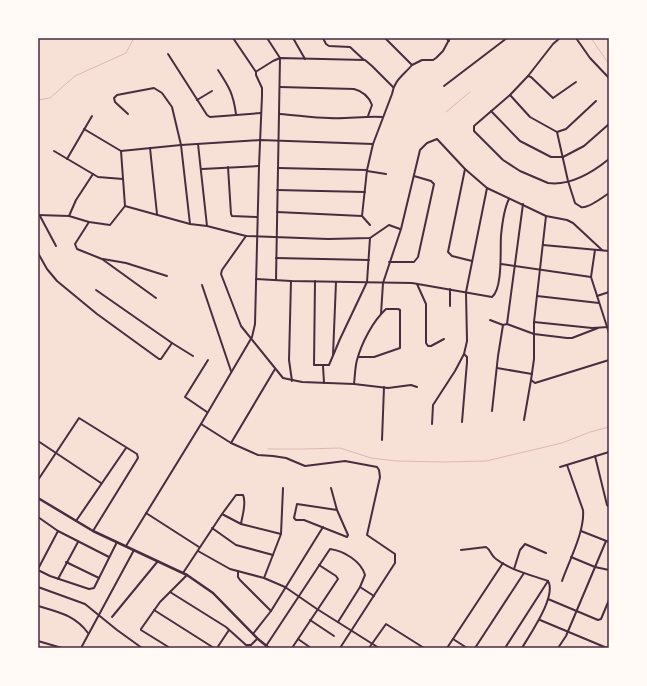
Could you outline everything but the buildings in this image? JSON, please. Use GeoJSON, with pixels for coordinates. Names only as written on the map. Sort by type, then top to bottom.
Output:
{"type":"FeatureCollection","features":[{"type":"Feature","properties":{"kind":"street"},"geometry":{"type":"LineString","coordinates":[[126,546],[252,338],[256,319],[257,217],[262,88],[256,72],[233,38]]}},
{"type":"Feature","properties":{"kind":"street"},"geometry":{"type":"LineString","coordinates":[[267,38],[280,58],[276,280]]}},
{"type":"Feature","properties":{"kind":"street"},"geometry":{"type":"LineString","coordinates":[[293,38],[305,59]]}},
{"type":"Feature","properties":{"kind":"street"},"geometry":{"type":"LineString","coordinates":[[323,38],[329,46],[350,47],[372,66],[393,88]]}},
{"type":"Feature","properties":{"kind":"street"},"geometry":{"type":"LineString","coordinates":[[385,38],[412,65]]}},
{"type":"Feature","properties":{"kind":"street"},"geometry":{"type":"LineString","coordinates":[[362,216],[367,170],[373,144],[393,88],[398,78],[412,65],[422,60],[433,60],[436,58],[450,39],[446,38]]}},
{"type":"Feature","properties":{"kind":"street"},"geometry":{"type":"LineString","coordinates":[[444,86],[507,38]]}},
{"type":"Feature","properties":{"kind":"street"},"geometry":{"type":"LineString","coordinates":[[560,38],[553,44],[528,76],[510,95],[474,126],[474,131],[503,160],[520,171],[548,183],[553,184],[568,181],[585,175],[609,159]]}},
{"type":"Feature","properties":{"kind":"street"},"geometry":{"type":"LineString","coordinates":[[576,38],[590,58],[609,78]]}},
{"type":"Feature","properties":{"kind":"street"},"geometry":{"type":"LineString","coordinates":[[168,54],[205,113],[210,116],[261,113]]}},
{"type":"Feature","properties":{"kind":"street"},"geometry":{"type":"LineString","coordinates":[[256,72],[272,61],[280,58],[365,60]]}},
{"type":"Feature","properties":{"kind":"street"},"geometry":{"type":"LineString","coordinates":[[218,70],[230,89],[234,99],[236,114]]}},
{"type":"Feature","properties":{"kind":"street"},"geometry":{"type":"LineString","coordinates":[[528,76],[531,77],[553,98],[576,82]]}},
{"type":"Feature","properties":{"kind":"street"},"geometry":{"type":"LineString","coordinates":[[280,87],[354,89],[360,91],[370,100],[372,105],[368,116]]}},
{"type":"Feature","properties":{"kind":"street"},"geometry":{"type":"LineString","coordinates":[[128,114],[115,102],[114,98],[118,95],[154,88],[162,92],[172,107],[181,145],[190,224]]}},
{"type":"Feature","properties":{"kind":"street"},"geometry":{"type":"LineString","coordinates":[[197,100],[212,91]]}},
{"type":"Feature","properties":{"kind":"street"},"geometry":{"type":"LineString","coordinates":[[510,95],[530,117],[557,132],[574,201],[581,207],[585,207],[596,202],[609,193]]}},
{"type":"Feature","properties":{"kind":"street"},"geometry":{"type":"LineString","coordinates":[[557,132],[566,129],[596,101]]}},
{"type":"Feature","properties":{"kind":"street"},"geometry":{"type":"LineString","coordinates":[[491,112],[520,141],[551,157],[563,157],[584,146],[609,124]]}},
{"type":"Feature","properties":{"kind":"street"},"geometry":{"type":"LineString","coordinates":[[280,114],[328,118],[368,116],[382,117]]}},
{"type":"Feature","properties":{"kind":"street"},"geometry":{"type":"LineString","coordinates":[[67,159],[92,116]]}},
{"type":"Feature","properties":{"kind":"street"},"geometry":{"type":"LineString","coordinates":[[84,129],[121,151],[181,145],[260,140],[373,144]]}},
{"type":"Feature","properties":{"kind":"street"},"geometry":{"type":"LineString","coordinates":[[381,314],[383,283],[401,229],[420,150],[427,143],[437,139],[465,169],[487,188],[546,216],[567,220],[573,223],[602,250]]}},
{"type":"Feature","properties":{"kind":"street"},"geometry":{"type":"LineString","coordinates":[[198,144],[202,169],[207,226]]}},
{"type":"Feature","properties":{"kind":"street"},"geometry":{"type":"LineString","coordinates":[[150,148],[157,214]]}},
{"type":"Feature","properties":{"kind":"street"},"geometry":{"type":"LineString","coordinates":[[54,151],[101,178],[123,179]]}},
{"type":"Feature","properties":{"kind":"street"},"geometry":{"type":"LineString","coordinates":[[39,215],[69,216],[89,222],[110,225],[124,206],[121,151]]}},
{"type":"Feature","properties":{"kind":"street"},"geometry":{"type":"LineString","coordinates":[[202,169],[259,166]]}},
{"type":"Feature","properties":{"kind":"street"},"geometry":{"type":"LineString","coordinates":[[228,167],[232,216],[257,217]]}},
{"type":"Feature","properties":{"kind":"street"},"geometry":{"type":"LineString","coordinates":[[278,168],[367,170],[386,174]]}},
{"type":"Feature","properties":{"kind":"street"},"geometry":{"type":"LineString","coordinates":[[465,169],[448,252],[452,256],[472,261]]}},
{"type":"Feature","properties":{"kind":"street"},"geometry":{"type":"LineString","coordinates":[[69,216],[76,200],[93,174]]}},
{"type":"Feature","properties":{"kind":"street"},"geometry":{"type":"LineString","coordinates":[[389,262],[414,262],[418,257],[434,184],[431,181],[414,176]]}},
{"type":"Feature","properties":{"kind":"street"},"geometry":{"type":"LineString","coordinates":[[432,424],[433,405],[464,354],[467,341],[466,292],[487,188]]}},
{"type":"Feature","properties":{"kind":"street"},"geometry":{"type":"LineString","coordinates":[[277,190],[365,192]]}},
{"type":"Feature","properties":{"kind":"street"},"geometry":{"type":"LineString","coordinates":[[256,279],[417,284],[492,297],[496,292],[501,264],[501,235],[509,199]]}},
{"type":"Feature","properties":{"kind":"street"},"geometry":{"type":"LineString","coordinates":[[507,324],[523,204]]}},
{"type":"Feature","properties":{"kind":"street"},"geometry":{"type":"LineString","coordinates":[[124,206],[190,224],[207,226],[246,236],[257,235],[328,239],[370,238],[389,225],[401,229]]}},
{"type":"Feature","properties":{"kind":"street"},"geometry":{"type":"LineString","coordinates":[[277,212],[362,216],[370,225]]}},
{"type":"Feature","properties":{"kind":"street"},"geometry":{"type":"LineString","coordinates":[[39,215],[56,246]]}},
{"type":"Feature","properties":{"kind":"street"},"geometry":{"type":"LineString","coordinates":[[524,420],[534,359],[534,322],[546,216]]}},
{"type":"Feature","properties":{"kind":"street"},"geometry":{"type":"LineString","coordinates":[[89,222],[75,244],[77,249],[102,258],[126,263],[167,276]]}},
{"type":"Feature","properties":{"kind":"street"},"geometry":{"type":"LineString","coordinates":[[246,236],[222,270],[221,274],[241,326],[283,378],[292,381],[384,387],[410,385],[417,387]]}},
{"type":"Feature","properties":{"kind":"street"},"geometry":{"type":"LineString","coordinates":[[315,281],[314,365],[323,366],[330,365],[340,339],[367,282],[370,238]]}},
{"type":"Feature","properties":{"kind":"street"},"geometry":{"type":"LineString","coordinates":[[543,245],[609,251]]}},
{"type":"Feature","properties":{"kind":"street"},"geometry":{"type":"LineString","coordinates":[[595,250],[591,277],[609,333]]}},
{"type":"Feature","properties":{"kind":"street"},"geometry":{"type":"LineString","coordinates":[[38,253],[57,281],[97,314],[159,359],[163,357],[172,344]]}},
{"type":"Feature","properties":{"kind":"street"},"geometry":{"type":"LineString","coordinates":[[102,258],[156,298]]}},
{"type":"Feature","properties":{"kind":"street"},"geometry":{"type":"LineString","coordinates":[[276,258],[369,260]]}},
{"type":"Feature","properties":{"kind":"street"},"geometry":{"type":"LineString","coordinates":[[501,264],[591,277]]}},
{"type":"Feature","properties":{"kind":"street"},"geometry":{"type":"LineString","coordinates":[[291,281],[289,360],[292,381]]}},
{"type":"Feature","properties":{"kind":"street"},"geometry":{"type":"LineString","coordinates":[[333,358],[336,282]]}},
{"type":"Feature","properties":{"kind":"street"},"geometry":{"type":"LineString","coordinates":[[417,284],[426,304],[426,343],[428,346],[431,346],[444,339]]}},
{"type":"Feature","properties":{"kind":"street"},"geometry":{"type":"LineString","coordinates":[[202,285],[231,371]]}},
{"type":"Feature","properties":{"kind":"street"},"geometry":{"type":"LineString","coordinates":[[450,289],[450,306]]}},
{"type":"Feature","properties":{"kind":"street"},"geometry":{"type":"LineString","coordinates":[[96,290],[172,344],[193,356]]}},
{"type":"Feature","properties":{"kind":"street"},"geometry":{"type":"LineString","coordinates":[[597,296],[609,292]]}},
{"type":"Feature","properties":{"kind":"street"},"geometry":{"type":"LineString","coordinates":[[537,296],[599,303]]}},
{"type":"Feature","properties":{"kind":"street"},"geometry":{"type":"LineString","coordinates":[[354,384],[358,357],[367,336],[381,314],[386,309],[398,309],[401,312],[400,348],[377,356],[358,357]]}},
{"type":"Feature","properties":{"kind":"street"},"geometry":{"type":"LineString","coordinates":[[490,320],[503,325],[507,324],[534,334],[572,338],[598,328]]}},
{"type":"Feature","properties":{"kind":"street"},"geometry":{"type":"LineString","coordinates":[[534,322],[598,328],[608,327]]}},
{"type":"Feature","properties":{"kind":"street"},"geometry":{"type":"LineString","coordinates":[[492,411],[503,325]]}},
{"type":"Feature","properties":{"kind":"street"},"geometry":{"type":"LineString","coordinates":[[462,422],[467,362],[467,357],[464,354]]}},
{"type":"Feature","properties":{"kind":"street"},"geometry":{"type":"LineString","coordinates":[[208,360],[185,397],[208,412]]}},
{"type":"Feature","properties":{"kind":"street"},"geometry":{"type":"LineString","coordinates":[[530,380],[535,383],[609,360]]}},
{"type":"Feature","properties":{"kind":"street"},"geometry":{"type":"LineString","coordinates":[[323,366],[324,383]]}},
{"type":"Feature","properties":{"kind":"street"},"geometry":{"type":"LineString","coordinates":[[497,368],[532,374]]}},
{"type":"Feature","properties":{"kind":"street"},"geometry":{"type":"LineString","coordinates":[[231,443],[275,369]]}},
{"type":"Feature","properties":{"kind":"street"},"geometry":{"type":"LineString","coordinates":[[382,440],[384,387]]}},
{"type":"Feature","properties":{"kind":"street"},"geometry":{"type":"LineString","coordinates":[[38,480],[55,452],[79,418],[137,454],[138,458],[93,531]]}},
{"type":"Feature","properties":{"kind":"street"},"geometry":{"type":"LineString","coordinates":[[201,424],[231,443],[258,455],[286,458],[305,466],[345,461],[377,467],[379,470],[380,476],[367,535],[373,541],[392,552],[396,557],[396,561],[340,648]]}},
{"type":"Feature","properties":{"kind":"street"},"geometry":{"type":"LineString","coordinates":[[38,441],[101,482]]}},
{"type":"Feature","properties":{"kind":"street"},"geometry":{"type":"LineString","coordinates":[[76,521],[101,482],[126,448]]}},
{"type":"Feature","properties":{"kind":"street"},"geometry":{"type":"LineString","coordinates":[[560,467],[609,452]]}},
{"type":"Feature","properties":{"kind":"street"},"geometry":{"type":"LineString","coordinates":[[595,456],[607,505],[609,507]]}},
{"type":"Feature","properties":{"kind":"street"},"geometry":{"type":"LineString","coordinates":[[562,581],[581,531],[583,516],[583,510],[566,465]]}},
{"type":"Feature","properties":{"kind":"street"},"geometry":{"type":"LineString","coordinates":[[264,578],[281,534],[283,488]]}},
{"type":"Feature","properties":{"kind":"street"},"geometry":{"type":"LineString","coordinates":[[331,488],[337,510],[348,537],[344,537],[324,527],[304,520],[295,519],[297,504],[337,510]]}},
{"type":"Feature","properties":{"kind":"street"},"geometry":{"type":"LineString","coordinates":[[182,573],[236,495],[243,495],[244,498],[241,524]]}},
{"type":"Feature","properties":{"kind":"street"},"geometry":{"type":"LineString","coordinates":[[38,498],[93,531],[188,575],[213,593],[253,634],[268,647],[298,596],[330,549],[352,558],[363,571],[364,575],[360,587],[338,622]]}},
{"type":"Feature","properties":{"kind":"street"},"geometry":{"type":"LineString","coordinates":[[146,513],[199,547]]}},
{"type":"Feature","properties":{"kind":"street"},"geometry":{"type":"LineString","coordinates":[[222,514],[241,524],[281,534]]}},
{"type":"Feature","properties":{"kind":"street"},"geometry":{"type":"LineString","coordinates":[[38,522],[39,518],[58,531],[109,557]]}},
{"type":"Feature","properties":{"kind":"street"},"geometry":{"type":"LineString","coordinates":[[253,634],[271,611],[324,527]]}},
{"type":"Feature","properties":{"kind":"street"},"geometry":{"type":"LineString","coordinates":[[212,528],[236,545],[273,555]]}},
{"type":"Feature","properties":{"kind":"street"},"geometry":{"type":"LineString","coordinates":[[58,531],[38,569],[58,579],[90,589],[94,588],[117,542]]}},
{"type":"Feature","properties":{"kind":"street"},"geometry":{"type":"LineString","coordinates":[[558,648],[563,642],[607,542],[581,531]]}},
{"type":"Feature","properties":{"kind":"street"},"geometry":{"type":"LineString","coordinates":[[58,579],[78,542]]}},
{"type":"Feature","properties":{"kind":"street"},"geometry":{"type":"LineString","coordinates":[[514,569],[520,550],[525,544],[546,552]]}},
{"type":"Feature","properties":{"kind":"street"},"geometry":{"type":"LineString","coordinates":[[462,550],[486,547],[495,558],[503,563],[514,569],[548,581]]}},
{"type":"Feature","properties":{"kind":"street"},"geometry":{"type":"LineString","coordinates":[[81,648],[134,549]]}},
{"type":"Feature","properties":{"kind":"street"},"geometry":{"type":"LineString","coordinates":[[198,551],[230,569],[264,578],[285,587],[379,648]]}},
{"type":"Feature","properties":{"kind":"street"},"geometry":{"type":"LineString","coordinates":[[570,557],[595,567],[609,570]]}},
{"type":"Feature","properties":{"kind":"street"},"geometry":{"type":"LineString","coordinates":[[112,617],[158,561]]}},
{"type":"Feature","properties":{"kind":"street"},"geometry":{"type":"LineString","coordinates":[[66,562],[99,578]]}},
{"type":"Feature","properties":{"kind":"street"},"geometry":{"type":"LineString","coordinates":[[447,648],[503,563]]}},
{"type":"Feature","properties":{"kind":"street"},"geometry":{"type":"LineString","coordinates":[[292,648],[338,579],[337,576],[319,565]]}},
{"type":"Feature","properties":{"kind":"street"},"geometry":{"type":"LineString","coordinates":[[238,571],[238,578],[271,611]]}},
{"type":"Feature","properties":{"kind":"street"},"geometry":{"type":"LineString","coordinates":[[476,648],[524,573]]}},
{"type":"Feature","properties":{"kind":"street"},"geometry":{"type":"LineString","coordinates":[[170,648],[141,629],[154,610],[188,575]]}},
{"type":"Feature","properties":{"kind":"street"},"geometry":{"type":"LineString","coordinates":[[522,648],[540,620],[548,599],[550,585],[548,581]]}},
{"type":"Feature","properties":{"kind":"street"},"geometry":{"type":"LineString","coordinates":[[505,648],[548,581]]}},
{"type":"Feature","properties":{"kind":"street"},"geometry":{"type":"LineString","coordinates":[[38,586],[85,604],[142,648]]}},
{"type":"Feature","properties":{"kind":"street"},"geometry":{"type":"LineString","coordinates":[[360,587],[374,596]]}},
{"type":"Feature","properties":{"kind":"street"},"geometry":{"type":"LineString","coordinates":[[170,592],[230,630],[246,645],[251,645],[258,638]]}},
{"type":"Feature","properties":{"kind":"street"},"geometry":{"type":"LineString","coordinates":[[548,599],[600,620],[609,600]]}},
{"type":"Feature","properties":{"kind":"street"},"geometry":{"type":"LineString","coordinates":[[38,606],[77,620],[88,633]]}},
{"type":"Feature","properties":{"kind":"street"},"geometry":{"type":"LineString","coordinates":[[154,610],[216,648],[230,630]]}},
{"type":"Feature","properties":{"kind":"street"},"geometry":{"type":"LineString","coordinates":[[310,620],[334,636]]}},
{"type":"Feature","properties":{"kind":"street"},"geometry":{"type":"LineString","coordinates":[[540,620],[607,648]]}},
{"type":"Feature","properties":{"kind":"street"},"geometry":{"type":"LineString","coordinates":[[369,648],[386,624],[424,648]]}},
{"type":"Feature","properties":{"kind":"street"},"geometry":{"type":"LineString","coordinates":[[298,639],[311,648]]}},
{"type":"Feature","properties":{"kind":"street"},"geometry":{"type":"LineString","coordinates":[[453,639],[467,648]]}},
{"type":"Feature","properties":{"kind":"street"},"geometry":{"type":"LineString","coordinates":[[38,641],[62,648]]}},
{"type":"Feature","properties":{"kind":"waterway"},"geometry":{"type":"LineString","coordinates":[[38,100],[50,98],[75,76],[126,53],[134,38]]}},
{"type":"Feature","properties":{"kind":"waterway"},"geometry":{"type":"LineString","coordinates":[[591,38],[609,64]]}},
{"type":"Feature","properties":{"kind":"waterway"},"geometry":{"type":"LineString","coordinates":[[446,112],[470,92]]}},
{"type":"Feature","properties":{"kind":"waterway"},"geometry":{"type":"LineString","coordinates":[[268,449],[340,448],[371,458],[396,461],[486,461],[562,443],[590,432],[609,427]]}}]}
